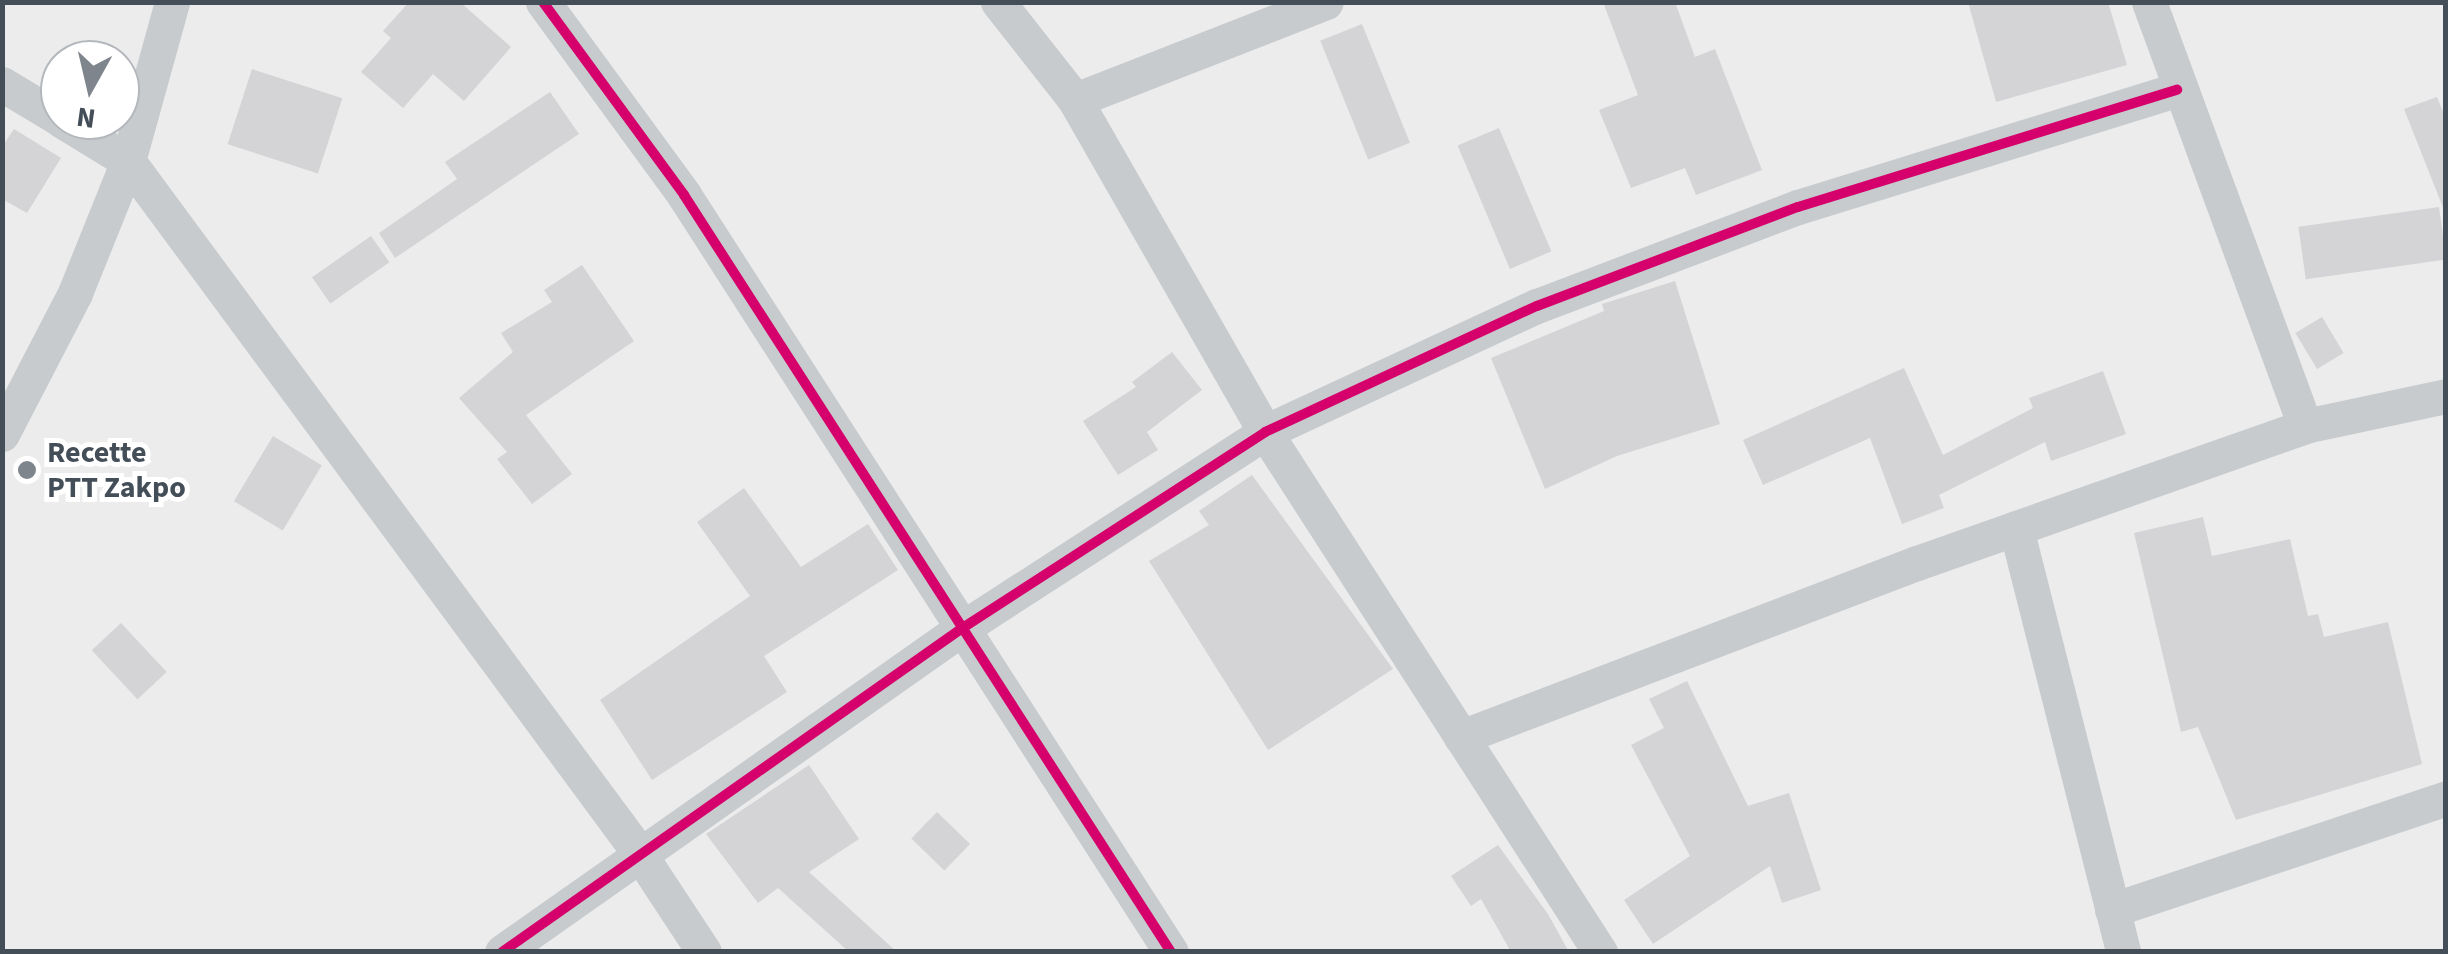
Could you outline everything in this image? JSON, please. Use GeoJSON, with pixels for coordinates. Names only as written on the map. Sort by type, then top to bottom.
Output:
{"type":"FeatureCollection","features":[{"type":"Feature","properties":{"kind":"street"},"geometry":{"type":"LineString","coordinates":[[2,434],[74,293],[128,161],[172,2]]}},
{"type":"Feature","properties":{"kind":"street"},"geometry":{"type":"LineString","coordinates":[[543,2],[684,194],[1170,952]]}},
{"type":"Feature","properties":{"kind":"street"},"geometry":{"type":"LineString","coordinates":[[998,2],[1075,100],[1265,432],[1600,952]]}},
{"type":"Feature","properties":{"kind":"street"},"geometry":{"type":"LineString","coordinates":[[1075,100],[1326,2]]}},
{"type":"Feature","properties":{"kind":"street"},"geometry":{"type":"LineString","coordinates":[[2149,2],[2177,90],[2306,426]]}},
{"type":"Feature","properties":{"kind":"street"},"geometry":{"type":"LineString","coordinates":[[2,84],[40,107]]}},
{"type":"Feature","properties":{"kind":"street"},"geometry":{"type":"LineString","coordinates":[[502,952],[637,850],[961,629],[1265,432],[1537,306],[1760,221],[2177,90]]}},
{"type":"Feature","properties":{"kind":"street"},"geometry":{"type":"LineString","coordinates":[[94,140],[128,161],[637,850],[704,952]]}},
{"type":"Feature","properties":{"kind":"street"},"geometry":{"type":"LineString","coordinates":[[1461,737],[2016,528],[2306,426],[2446,396]]}},
{"type":"Feature","properties":{"kind":"street"},"geometry":{"type":"LineString","coordinates":[[2016,528],[2123,952]]}},
{"type":"Feature","properties":{"kind":"street"},"geometry":{"type":"LineString","coordinates":[[2112,910],[2446,798]]}},
{"type":"Feature","properties":{"kind":"building"},"geometry":{"type":"Polygon","coordinates":[[[409,2],[460,2],[511,47],[464,101],[433,74],[403,108],[361,72],[391,38],[383,31],[409,2]]]}},
{"type":"Feature","properties":{"kind":"building"},"geometry":{"type":"Polygon","coordinates":[[[1603,2],[1675,2],[1695,57],[1715,49],[1762,170],[1696,195],[1685,168],[1631,188],[1599,110],[1638,95],[1603,2]]]}},
{"type":"Feature","properties":{"kind":"building"},"geometry":{"type":"Polygon","coordinates":[[[1968,2],[2108,2],[2127,65],[1996,102],[1968,2]]]}},
{"type":"Feature","properties":{"kind":"building"},"geometry":{"type":"Polygon","coordinates":[[[1362,24],[1410,143],[1368,160],[1320,41],[1362,24]]]}},
{"type":"Feature","properties":{"kind":"building"},"geometry":{"type":"Polygon","coordinates":[[[252,69],[342,98],[318,173],[228,144],[252,69]]]}},
{"type":"Feature","properties":{"kind":"building"},"geometry":{"type":"Polygon","coordinates":[[[550,92],[579,134],[395,258],[379,233],[457,179],[445,162],[550,92]]]}},
{"type":"Feature","properties":{"kind":"building"},"geometry":{"type":"Polygon","coordinates":[[[2437,97],[2446,119],[2444,210],[2404,109],[2437,97]]]}},
{"type":"Feature","properties":{"kind":"building"},"geometry":{"type":"Polygon","coordinates":[[[1499,128],[1551,251],[1510,269],[1458,146],[1499,128]]]}},
{"type":"Feature","properties":{"kind":"building"},"geometry":{"type":"Polygon","coordinates":[[[14,129],[61,158],[27,213],[2,199],[2,147],[14,129]]]}},
{"type":"Feature","properties":{"kind":"building"},"geometry":{"type":"Polygon","coordinates":[[[2439,207],[2446,260],[2306,279],[2298,227],[2439,207]]]}},
{"type":"Feature","properties":{"kind":"building"},"geometry":{"type":"Polygon","coordinates":[[[371,236],[389,262],[330,304],[312,277],[371,236]]]}},
{"type":"Feature","properties":{"kind":"building"},"geometry":{"type":"Polygon","coordinates":[[[582,265],[634,341],[526,415],[572,474],[532,504],[497,459],[507,452],[459,398],[513,352],[501,333],[552,302],[544,290],[582,265]]]}},
{"type":"Feature","properties":{"kind":"building"},"geometry":{"type":"Polygon","coordinates":[[[1675,281],[1720,424],[1617,456],[1545,489],[1491,358],[1604,311],[1602,304],[1675,281]]]}},
{"type":"Feature","properties":{"kind":"building"},"geometry":{"type":"Polygon","coordinates":[[[2322,317],[2344,353],[2317,369],[2295,333],[2322,317]]]}},
{"type":"Feature","properties":{"kind":"building"},"geometry":{"type":"Polygon","coordinates":[[[1172,352],[1202,390],[1147,432],[1158,450],[1118,475],[1083,421],[1136,387],[1132,382],[1172,352]]]}},
{"type":"Feature","properties":{"kind":"building"},"geometry":{"type":"Polygon","coordinates":[[[1904,368],[1943,455],[2033,408],[2029,398],[2103,371],[2126,434],[2051,461],[2045,442],[1939,495],[1944,508],[1902,524],[1870,438],[1763,485],[1743,440],[1904,368]]]}},
{"type":"Feature","properties":{"kind":"building"},"geometry":{"type":"Polygon","coordinates":[[[273,436],[322,465],[283,531],[234,501],[273,436]]]}},
{"type":"Feature","properties":{"kind":"building"},"geometry":{"type":"Polygon","coordinates":[[[1252,475],[1393,669],[1268,750],[1149,561],[1209,525],[1199,511],[1252,475]]]}},
{"type":"Feature","properties":{"kind":"building"},"geometry":{"type":"Polygon","coordinates":[[[744,488],[801,567],[868,524],[898,570],[764,656],[787,692],[652,780],[600,700],[750,596],[697,522],[744,488]]]}},
{"type":"Feature","properties":{"kind":"building"},"geometry":{"type":"Polygon","coordinates":[[[2203,517],[2212,556],[2290,539],[2308,616],[2318,614],[2324,637],[2388,622],[2422,764],[2236,820],[2198,727],[2181,732],[2134,533],[2203,517]]]}},
{"type":"Feature","properties":{"kind":"building"},"geometry":{"type":"Polygon","coordinates":[[[121,623],[167,672],[137,699],[92,650],[121,623]]]}},
{"type":"Feature","properties":{"kind":"building"},"geometry":{"type":"Polygon","coordinates":[[[1687,681],[1748,806],[1789,793],[1821,890],[1782,903],[1770,866],[1653,944],[1624,900],[1690,856],[1631,745],[1664,728],[1649,699],[1687,681]]]}},
{"type":"Feature","properties":{"kind":"building"},"geometry":{"type":"Polygon","coordinates":[[[809,765],[859,839],[809,872],[897,952],[849,952],[778,888],[758,903],[706,834],[809,765]]]}},
{"type":"Feature","properties":{"kind":"building"},"geometry":{"type":"Polygon","coordinates":[[[937,812],[970,844],[944,871],[911,839],[937,812]]]}},
{"type":"Feature","properties":{"kind":"building"},"geometry":{"type":"Polygon","coordinates":[[[1498,845],[1548,914],[1569,952],[1511,952],[1481,899],[1471,906],[1451,876],[1498,845]]]}},
{"type":"Feature","properties":{"kind":"cycle path"},"geometry":{"type":"LineString","coordinates":[[543,2],[684,195],[1171,952]]}},
{"type":"Feature","properties":{"kind":"cycle path"},"geometry":{"type":"LineString","coordinates":[[502,952],[961,629],[1265,432],[1537,306],[1798,207],[2177,90]]}},
{"type":"Feature","properties":{"kind":"place","name":"Recette PTT Zakpo"},"geometry":{"type":"Point","coordinates":[27,470]}}]}
